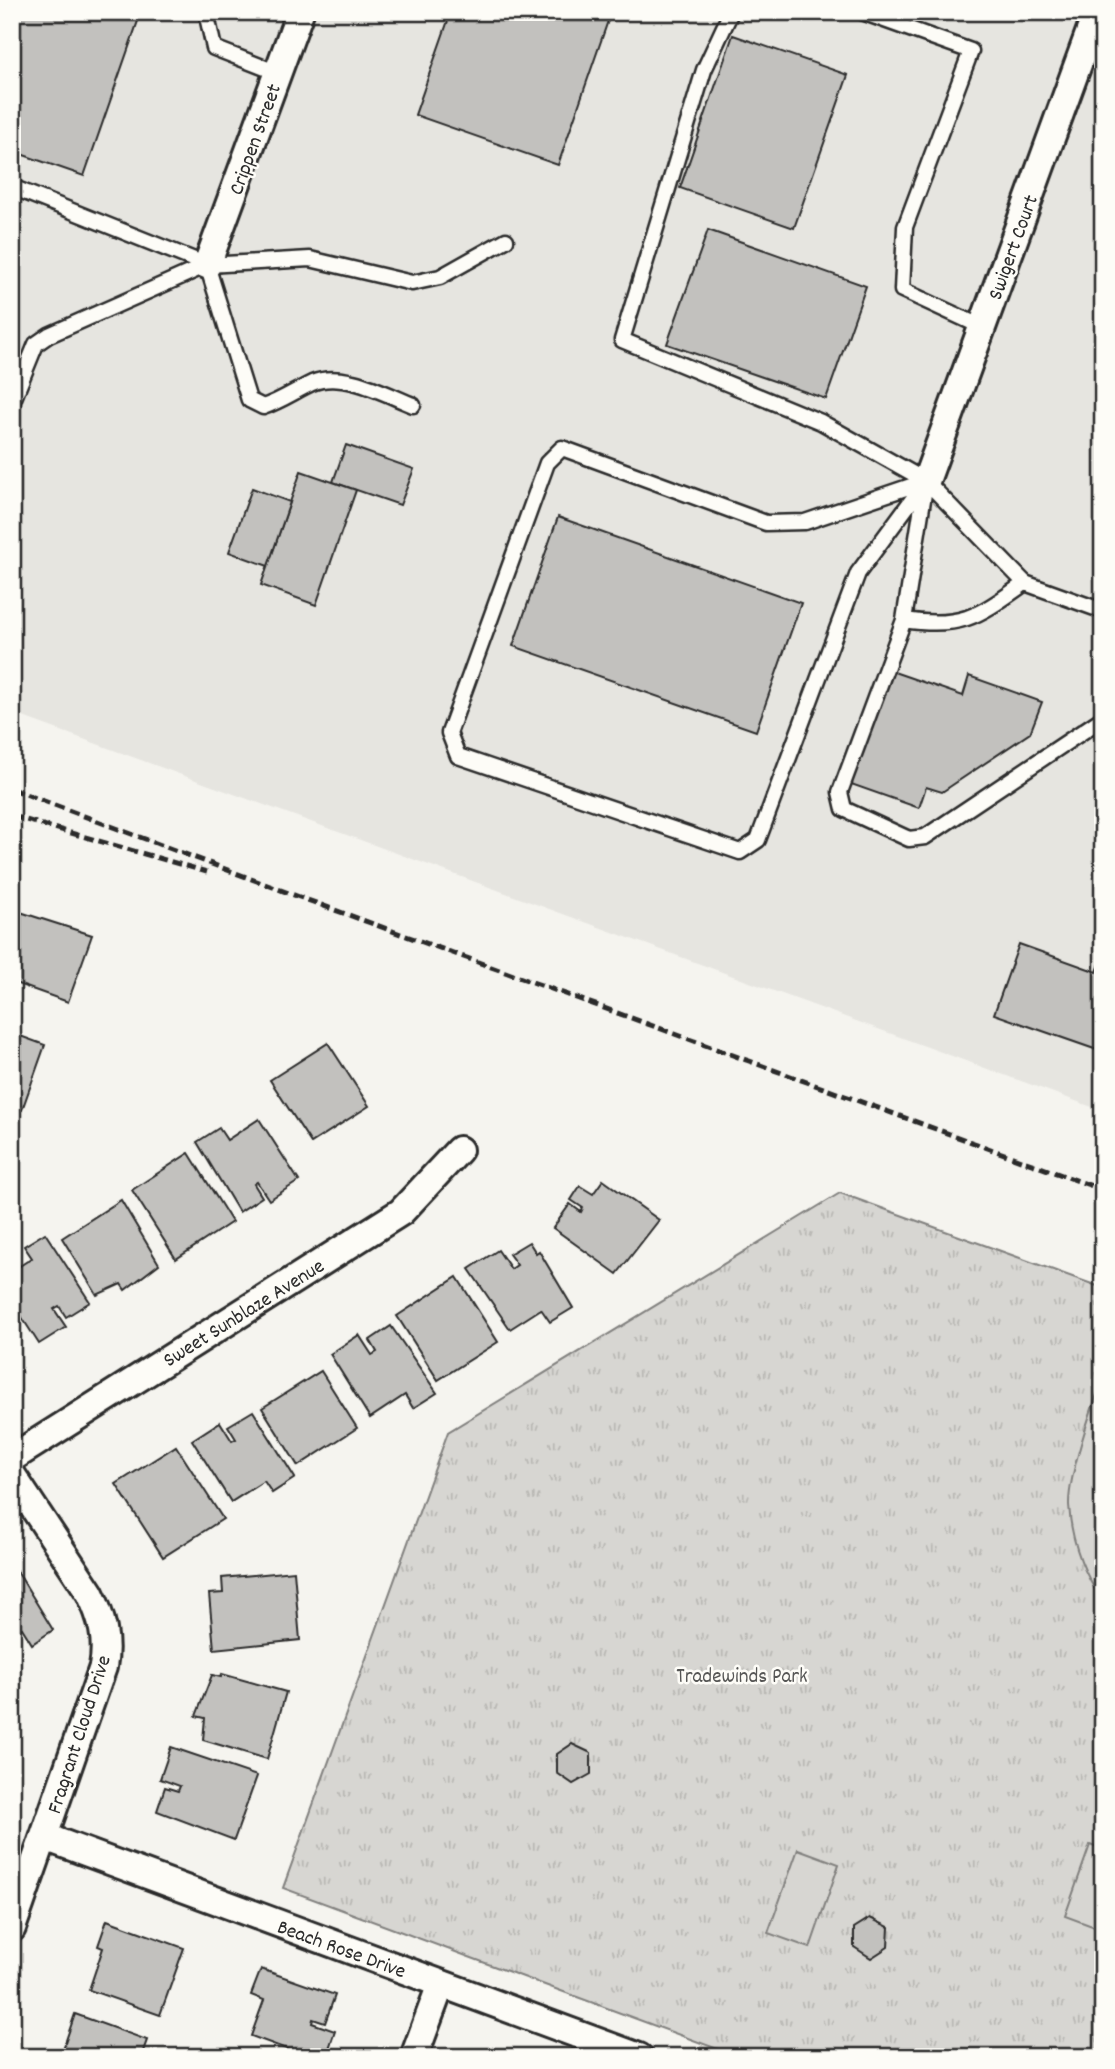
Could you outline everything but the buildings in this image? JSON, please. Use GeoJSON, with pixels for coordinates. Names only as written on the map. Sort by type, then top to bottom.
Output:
{"type":"FeatureCollection","features":[{"type":"Feature","properties":{"kind":"street","name":"Crippen Street"},"geometry":{"type":"LineString","coordinates":[[207,265],[300,12]]}},
{"type":"Feature","properties":{"kind":"street","name":"Swigert Court"},"geometry":{"type":"LineString","coordinates":[[926,481],[1097,12]]}},
{"type":"Feature","properties":{"kind":"street","name":"Sweet Sunblaze Avenue"},"geometry":{"type":"LineString","coordinates":[[12,1458],[401,1212],[459,1150]]}},
{"type":"Feature","properties":{"kind":"street","name":"Fragrant Cloud Drive"},"geometry":{"type":"LineString","coordinates":[[12,1475],[90,1593],[99,1612],[107,1647],[103,1667],[12,1928]]}},
{"type":"Feature","properties":{"kind":"street","name":"Beach Rose Drive"},"geometry":{"type":"LineString","coordinates":[[45,1837],[639,2057]]}},
{"type":"Feature","properties":{"kind":"street"},"geometry":{"type":"LineString","coordinates":[[414,2057],[441,1984]]}},
{"type":"Feature","properties":{"kind":"lane"},"geometry":{"type":"LineString","coordinates":[[206,12],[214,48],[278,72]]}},
{"type":"Feature","properties":{"kind":"lane"},"geometry":{"type":"LineString","coordinates":[[731,12],[704,70],[622,340],[821,422],[926,481],[1025,583],[1103,611]]}},
{"type":"Feature","properties":{"kind":"lane"},"geometry":{"type":"LineString","coordinates":[[862,12],[971,51],[905,227],[902,290],[982,327]]}},
{"type":"Feature","properties":{"kind":"lane"},"geometry":{"type":"LineString","coordinates":[[12,187],[207,265]]}},
{"type":"Feature","properties":{"kind":"lane"},"geometry":{"type":"LineString","coordinates":[[12,403],[36,344],[48,335],[207,265],[310,259],[412,283],[440,277],[506,240]]}},
{"type":"Feature","properties":{"kind":"lane"},"geometry":{"type":"LineString","coordinates":[[207,265],[249,400],[263,407],[282,401],[315,382],[328,380],[351,382],[413,404]]}},
{"type":"Feature","properties":{"kind":"lane"},"geometry":{"type":"LineString","coordinates":[[562,448],[765,523],[805,522],[926,481],[858,573],[758,841],[740,852],[458,756],[449,733],[547,463],[562,448]]}},
{"type":"Feature","properties":{"kind":"lane"},"geometry":{"type":"LineString","coordinates":[[926,481],[904,620],[840,792],[844,809],[909,839],[925,837],[1103,718]]}},
{"type":"Feature","properties":{"kind":"lane"},"geometry":{"type":"LineString","coordinates":[[904,620],[937,625],[980,615],[1025,583]]}},
{"type":"Feature","properties":{"kind":"shaded area"},"geometry":{"type":"Polygon","coordinates":[[[12,12],[1103,12],[1103,1111],[12,713],[12,12]]]}},
{"type":"Feature","properties":{"kind":"green space","name":"Tradewinds Park"},"geometry":{"type":"Polygon","coordinates":[[[840,1193],[1103,1288],[1103,2057],[739,2057],[283,1888],[448,1432],[840,1193]]]}},
{"type":"Feature","properties":{"kind":"green space"},"geometry":{"type":"Polygon","coordinates":[[[1103,1379],[1103,1602],[1079,1556],[1069,1505],[1076,1460],[1103,1379]]]}},
{"type":"Feature","properties":{"kind":"green space"},"geometry":{"type":"Polygon","coordinates":[[[1090,1845],[1103,1850],[1103,1930],[1065,1916],[1090,1845]]]}},
{"type":"Feature","properties":{"kind":"green space"},"geometry":{"type":"Polygon","coordinates":[[[798,1849],[839,1864],[810,1948],[768,1933],[798,1849]]]}},
{"type":"Feature","properties":{"kind":"railway"},"geometry":{"type":"LineString","coordinates":[[12,789],[302,898],[1103,1190]]}},
{"type":"Feature","properties":{"kind":"railway"},"geometry":{"type":"LineString","coordinates":[[12,816],[207,872]]}}]}
